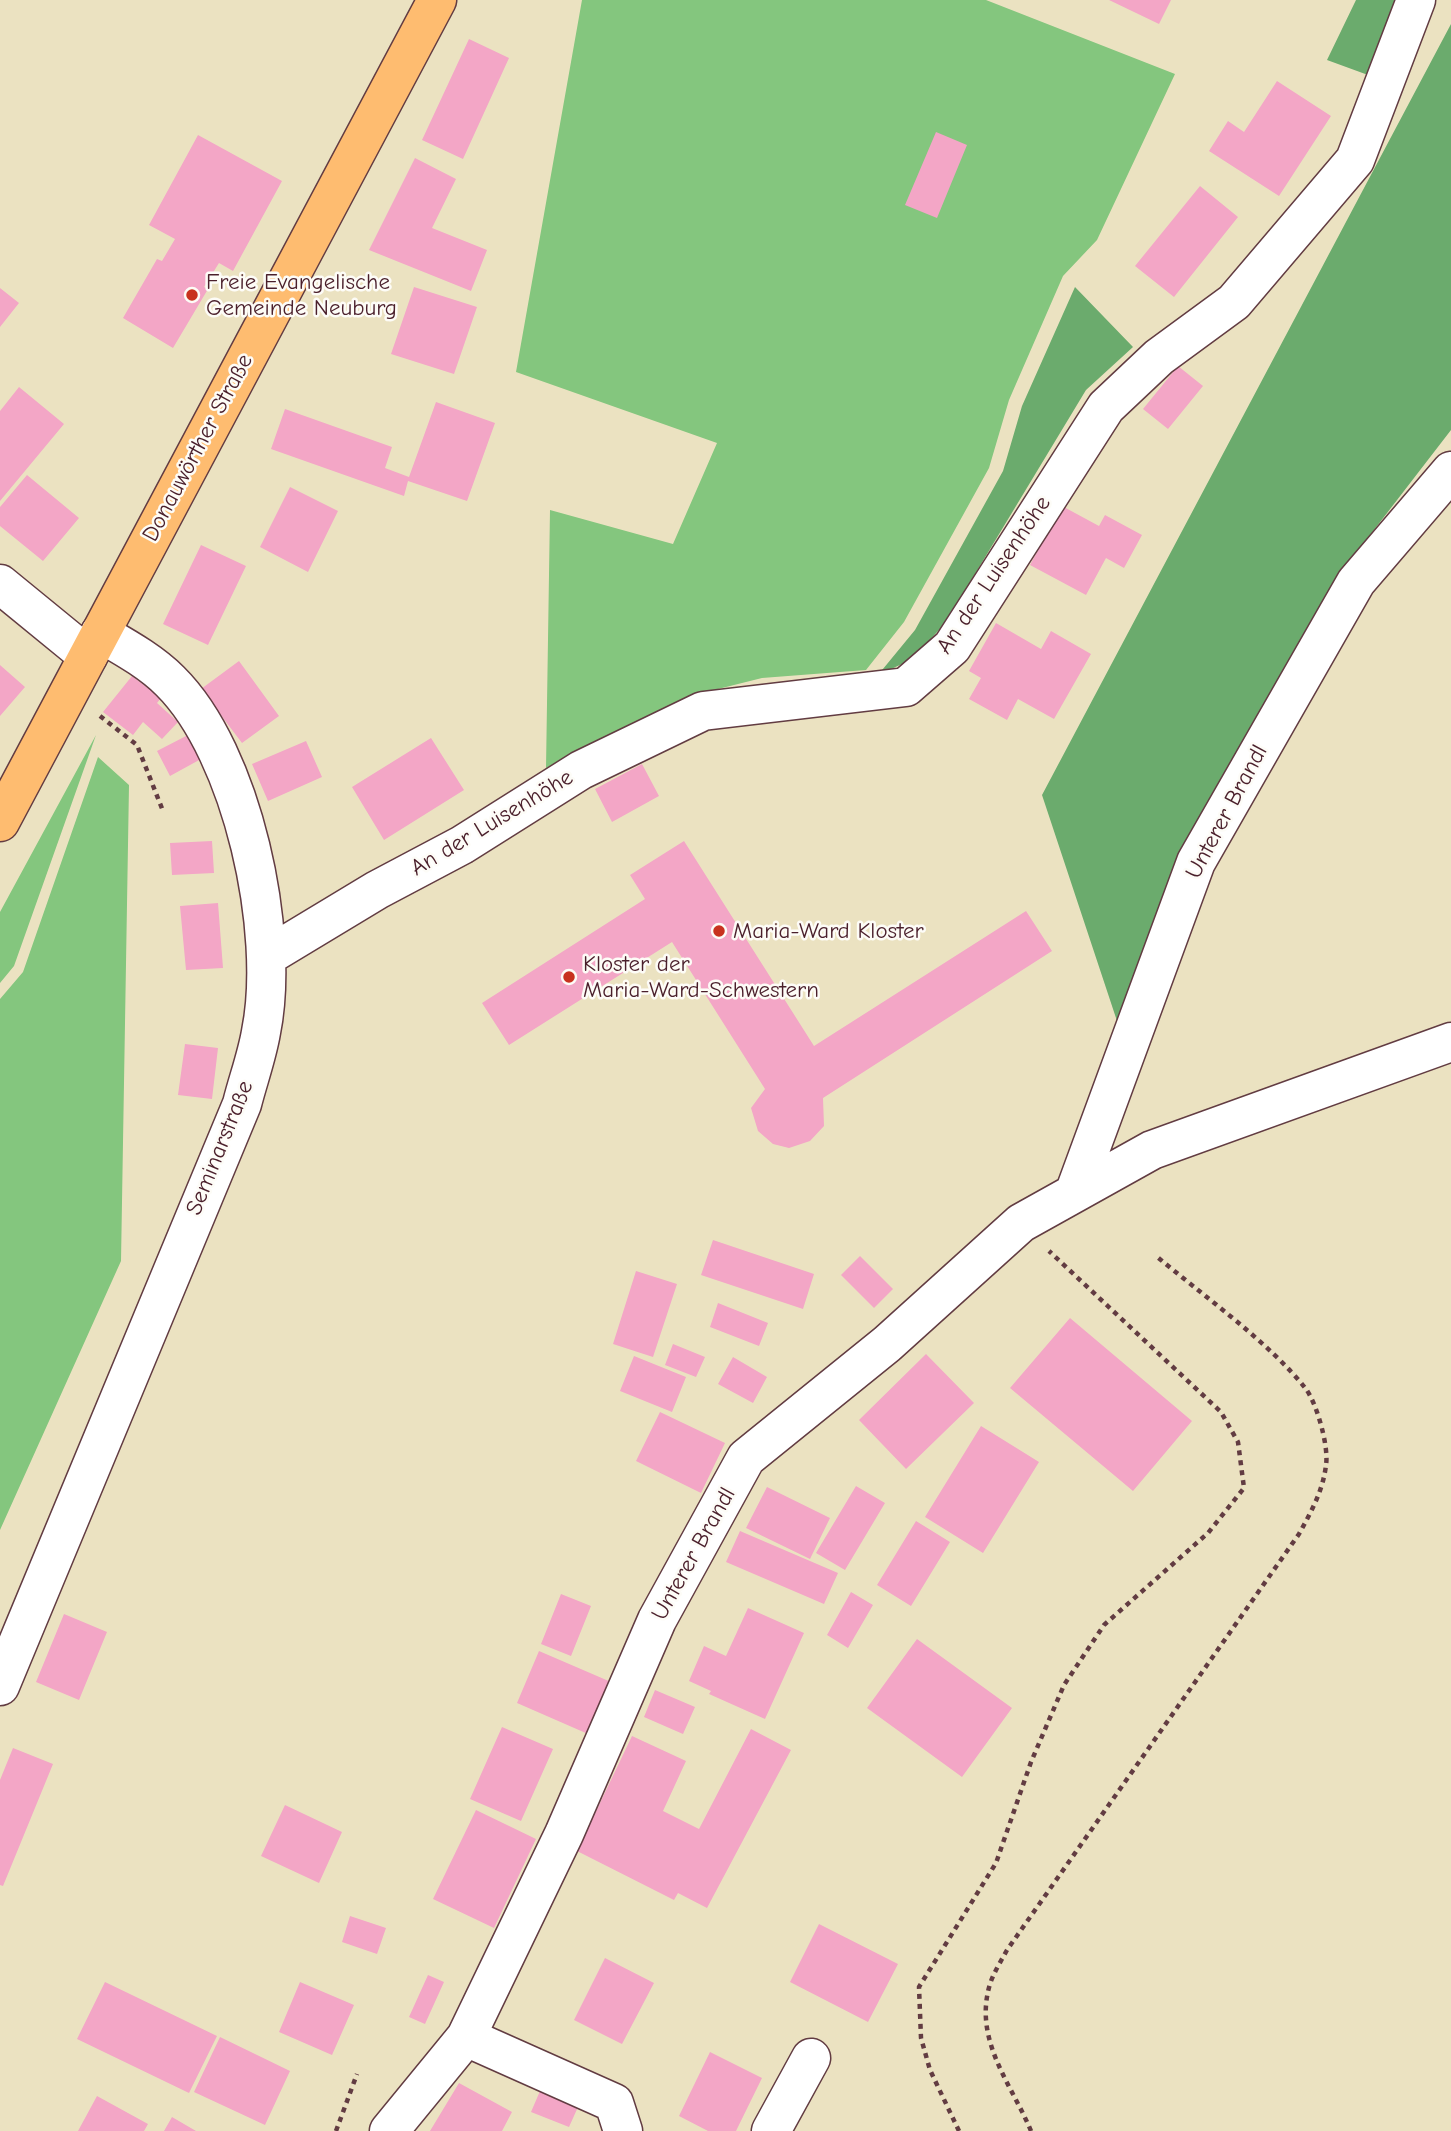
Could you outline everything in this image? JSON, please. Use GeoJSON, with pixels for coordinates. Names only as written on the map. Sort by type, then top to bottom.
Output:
{"type":"FeatureCollection","features":[{"type":"Feature","properties":{"kind":"main road","name":"Donauwörther Straße"},"geometry":{"type":"LineString","coordinates":[[0,822],[436,0]]}},
{"type":"Feature","properties":{"kind":"street","name":"An der Luisenhöhe"},"geometry":{"type":"LineString","coordinates":[[266,957],[377,890],[462,845],[581,770],[703,711],[906,687],[952,647],[1106,407],[1159,357],[1234,302],[1354,160],[1416,0]]}},
{"type":"Feature","properties":{"kind":"street","name":"Unterer Brandl"},"geometry":{"type":"LineString","coordinates":[[1076,1191],[1196,862],[1356,582],[1451,471]]}},
{"type":"Feature","properties":{"kind":"street","name":"Seminarstraße"},"geometry":{"type":"LineString","coordinates":[[0,583],[94,645],[142,658],[171,682],[201,724],[229,776],[250,839],[261,895],[266,957],[262,1030],[242,1104],[0,1686]]}},
{"type":"Feature","properties":{"kind":"street","name":"Unterer Brandl"},"geometry":{"type":"LineString","coordinates":[[388,2131],[466,2037],[564,1833],[657,1620],[746,1458],[887,1344],[1021,1223],[1152,1150],[1451,1042]]}},
{"type":"Feature","properties":{"kind":"street"},"geometry":{"type":"LineString","coordinates":[[466,2037],[614,2104],[623,2131]]}},
{"type":"Feature","properties":{"kind":"street"},"geometry":{"type":"LineString","coordinates":[[771,2131],[811,2058]]}},
{"type":"Feature","properties":{"kind":"path"},"geometry":{"type":"LineString","coordinates":[[64,699],[100,716],[137,744],[163,811]]}},
{"type":"Feature","properties":{"kind":"path"},"geometry":{"type":"LineString","coordinates":[[958,2131],[930,2070],[921,2038],[919,1987],[996,1863],[1031,1762],[1064,1685],[1104,1625],[1140,1589],[1208,1533],[1244,1488],[1238,1442],[1221,1412],[1021,1223]]}},
{"type":"Feature","properties":{"kind":"path"},"geometry":{"type":"LineString","coordinates":[[1031,2131],[995,2062],[988,2040],[990,1984],[1007,1950],[1299,1534],[1319,1496],[1327,1462],[1320,1420],[1308,1391],[1284,1364],[1155,1255]]}},
{"type":"Feature","properties":{"kind":"path"},"geometry":{"type":"LineString","coordinates":[[336,2131],[357,2074]]}},
{"type":"Feature","properties":{"kind":"green space"},"geometry":{"type":"Polygon","coordinates":[[[582,0],[986,0],[1175,74],[1097,240],[1063,276],[1009,400],[989,468],[904,622],[866,670],[762,678],[686,697],[546,768],[550,510],[673,544],[717,443],[516,372],[582,0]]]}},
{"type":"Feature","properties":{"kind":"green space"},"geometry":{"type":"Polygon","coordinates":[[[1356,0],[1408,0],[1368,75],[1327,60],[1356,0]]]}},
{"type":"Feature","properties":{"kind":"green space"},"geometry":{"type":"Polygon","coordinates":[[[1451,24],[1451,430],[1340,574],[1180,854],[1117,1021],[1042,795],[1451,24]]]}},
{"type":"Feature","properties":{"kind":"green space"},"geometry":{"type":"Polygon","coordinates":[[[1075,287],[1133,347],[1086,390],[946,622],[913,659],[878,675],[915,630],[1003,471],[1022,406],[1075,287]]]}},
{"type":"Feature","properties":{"kind":"green space"},"geometry":{"type":"Polygon","coordinates":[[[96,735],[14,966],[0,983],[0,912],[96,735]]]}},
{"type":"Feature","properties":{"kind":"green space"},"geometry":{"type":"Polygon","coordinates":[[[98,757],[129,785],[121,1261],[0,1530],[0,999],[23,972],[98,757]]]}},
{"type":"Feature","properties":{"kind":"building"},"geometry":{"type":"Polygon","coordinates":[[[1109,0],[1171,0],[1159,24],[1109,0]]]}},
{"type":"Feature","properties":{"kind":"building"},"geometry":{"type":"Polygon","coordinates":[[[469,39],[509,58],[463,159],[422,140],[469,39]]]}},
{"type":"Feature","properties":{"kind":"building"},"geometry":{"type":"Polygon","coordinates":[[[1277,81],[1331,116],[1279,196],[1209,151],[1228,121],[1244,132],[1277,81]]]}},
{"type":"Feature","properties":{"kind":"building"},"geometry":{"type":"Polygon","coordinates":[[[936,132],[967,145],[937,218],[905,205],[936,132]]]}},
{"type":"Feature","properties":{"kind":"building"},"geometry":{"type":"Polygon","coordinates":[[[198,135],[282,181],[233,271],[219,263],[204,287],[208,289],[173,348],[123,318],[157,259],[162,261],[175,239],[149,225],[198,135]]]}},
{"type":"Feature","properties":{"kind":"building"},"geometry":{"type":"Polygon","coordinates":[[[415,158],[456,179],[432,228],[487,250],[471,291],[369,250],[415,158]]]}},
{"type":"Feature","properties":{"kind":"building"},"geometry":{"type":"Polygon","coordinates":[[[1200,186],[1238,217],[1174,297],[1135,266],[1200,186]]]}},
{"type":"Feature","properties":{"kind":"building"},"geometry":{"type":"Polygon","coordinates":[[[414,287],[477,307],[454,374],[391,354],[414,287]]]}},
{"type":"Feature","properties":{"kind":"building"},"geometry":{"type":"Polygon","coordinates":[[[0,288],[19,303],[0,327],[0,288]]]}},
{"type":"Feature","properties":{"kind":"building"},"geometry":{"type":"Polygon","coordinates":[[[1178,366],[1203,386],[1168,429],[1143,409],[1178,366]]]}},
{"type":"Feature","properties":{"kind":"building"},"geometry":{"type":"Polygon","coordinates":[[[19,387],[64,424],[0,501],[0,411],[19,387]]]}},
{"type":"Feature","properties":{"kind":"building"},"geometry":{"type":"Polygon","coordinates":[[[436,402],[495,423],[467,501],[408,481],[404,496],[271,449],[285,409],[392,447],[385,468],[409,477],[436,402]]]}},
{"type":"Feature","properties":{"kind":"building"},"geometry":{"type":"Polygon","coordinates":[[[27,475],[79,518],[43,561],[0,526],[0,507],[27,475]]]}},
{"type":"Feature","properties":{"kind":"building"},"geometry":{"type":"Polygon","coordinates":[[[290,487],[338,511],[308,572],[260,547],[290,487]]]}},
{"type":"Feature","properties":{"kind":"building"},"geometry":{"type":"Polygon","coordinates":[[[1062,506],[1099,526],[1105,515],[1142,535],[1124,568],[1106,558],[1086,595],[1030,565],[1062,506]]]}},
{"type":"Feature","properties":{"kind":"building"},"geometry":{"type":"Polygon","coordinates":[[[201,545],[246,566],[208,645],[163,624],[201,545]]]}},
{"type":"Feature","properties":{"kind":"building"},"geometry":{"type":"Polygon","coordinates":[[[996,623],[1041,649],[1051,631],[1091,654],[1054,719],[1018,699],[1007,720],[969,699],[981,678],[969,671],[996,623]]]}},
{"type":"Feature","properties":{"kind":"building"},"geometry":{"type":"Polygon","coordinates":[[[239,661],[279,716],[242,743],[201,689],[239,661]]]}},
{"type":"Feature","properties":{"kind":"building"},"geometry":{"type":"Polygon","coordinates":[[[0,665],[25,687],[0,716],[0,665]]]}},
{"type":"Feature","properties":{"kind":"building"},"geometry":{"type":"Polygon","coordinates":[[[132,676],[161,698],[157,703],[178,722],[162,739],[143,722],[133,735],[103,712],[132,676]]]}},
{"type":"Feature","properties":{"kind":"building"},"geometry":{"type":"Polygon","coordinates":[[[188,735],[201,759],[170,776],[157,751],[188,735]]]}},
{"type":"Feature","properties":{"kind":"building"},"geometry":{"type":"Polygon","coordinates":[[[431,738],[464,790],[384,840],[352,787],[431,738]]]}},
{"type":"Feature","properties":{"kind":"building"},"geometry":{"type":"Polygon","coordinates":[[[306,741],[322,777],[268,801],[252,764],[306,741]]]}},
{"type":"Feature","properties":{"kind":"building"},"geometry":{"type":"Polygon","coordinates":[[[642,764],[659,796],[612,822],[595,789],[642,764]]]}},
{"type":"Feature","properties":{"kind":"building"},"geometry":{"type":"Polygon","coordinates":[[[212,841],[214,873],[172,875],[170,843],[212,841]]]}},
{"type":"Feature","properties":{"kind":"building","name":"Kloster der Maria-Ward-Schwestern"},"geometry":{"type":"Polygon","coordinates":[[[684,841],[814,1046],[1026,911],[1052,951],[823,1098],[824,1126],[810,1141],[789,1148],[773,1144],[758,1131],[751,1108],[765,1089],[672,942],[509,1045],[482,1003],[645,899],[630,875],[684,841]]]}},
{"type":"Feature","properties":{"kind":"building"},"geometry":{"type":"Polygon","coordinates":[[[218,903],[223,968],[186,970],[180,906],[218,903]]]}},
{"type":"Feature","properties":{"kind":"building"},"geometry":{"type":"Polygon","coordinates":[[[185,1044],[218,1048],[212,1099],[178,1095],[185,1044]]]}},
{"type":"Feature","properties":{"kind":"building"},"geometry":{"type":"Polygon","coordinates":[[[713,1240],[814,1274],[803,1309],[701,1275],[713,1240]]]}},
{"type":"Feature","properties":{"kind":"building"},"geometry":{"type":"Polygon","coordinates":[[[860,1256],[893,1289],[874,1308],[841,1275],[860,1256]]]}},
{"type":"Feature","properties":{"kind":"building"},"geometry":{"type":"Polygon","coordinates":[[[636,1271],[677,1284],[653,1357],[613,1344],[636,1271]]]}},
{"type":"Feature","properties":{"kind":"building"},"geometry":{"type":"Polygon","coordinates":[[[718,1303],[768,1323],[759,1346],[710,1327],[718,1303]]]}},
{"type":"Feature","properties":{"kind":"building"},"geometry":{"type":"Polygon","coordinates":[[[1070,1318],[1192,1421],[1133,1491],[1010,1388],[1070,1318]]]}},
{"type":"Feature","properties":{"kind":"building"},"geometry":{"type":"Polygon","coordinates":[[[673,1344],[705,1357],[696,1377],[665,1365],[673,1344]]]}},
{"type":"Feature","properties":{"kind":"building"},"geometry":{"type":"Polygon","coordinates":[[[926,1354],[974,1403],[906,1469],[859,1420],[926,1354]]]}},
{"type":"Feature","properties":{"kind":"building"},"geometry":{"type":"Polygon","coordinates":[[[634,1356],[686,1377],[672,1412],[620,1391],[634,1356]]]}},
{"type":"Feature","properties":{"kind":"building"},"geometry":{"type":"Polygon","coordinates":[[[733,1357],[767,1377],[753,1403],[718,1384],[733,1357]]]}},
{"type":"Feature","properties":{"kind":"building"},"geometry":{"type":"Polygon","coordinates":[[[660,1412],[725,1443],[701,1493],[636,1461],[660,1412]]]}},
{"type":"Feature","properties":{"kind":"building"},"geometry":{"type":"Polygon","coordinates":[[[981,1426],[1039,1462],[983,1553],[925,1517],[981,1426]]]}},
{"type":"Feature","properties":{"kind":"building"},"geometry":{"type":"Polygon","coordinates":[[[856,1486],[885,1503],[845,1570],[816,1553],[856,1486]]]}},
{"type":"Feature","properties":{"kind":"building"},"geometry":{"type":"Polygon","coordinates":[[[767,1487],[830,1518],[810,1559],[746,1528],[767,1487]]]}},
{"type":"Feature","properties":{"kind":"building"},"geometry":{"type":"Polygon","coordinates":[[[916,1521],[950,1542],[911,1606],[877,1585],[916,1521]]]}},
{"type":"Feature","properties":{"kind":"building"},"geometry":{"type":"Polygon","coordinates":[[[740,1531],[838,1573],[824,1604],[726,1562],[740,1531]]]}},
{"type":"Feature","properties":{"kind":"building"},"geometry":{"type":"Polygon","coordinates":[[[851,1592],[873,1605],[848,1648],[827,1635],[851,1592]]]}},
{"type":"Feature","properties":{"kind":"building"},"geometry":{"type":"Polygon","coordinates":[[[561,1594],[591,1606],[571,1656],[541,1644],[561,1594]]]}},
{"type":"Feature","properties":{"kind":"building"},"geometry":{"type":"Polygon","coordinates":[[[748,1608],[804,1633],[765,1719],[709,1694],[711,1691],[689,1681],[704,1646],[726,1656],[748,1608]]]}},
{"type":"Feature","properties":{"kind":"building"},"geometry":{"type":"Polygon","coordinates":[[[64,1614],[107,1632],[79,1700],[36,1682],[64,1614]]]}},
{"type":"Feature","properties":{"kind":"building"},"geometry":{"type":"Polygon","coordinates":[[[917,1639],[1012,1708],[962,1777],[867,1708],[917,1639]]]}},
{"type":"Feature","properties":{"kind":"building"},"geometry":{"type":"Polygon","coordinates":[[[539,1651],[611,1682],[588,1734],[517,1703],[539,1651]]]}},
{"type":"Feature","properties":{"kind":"building"},"geometry":{"type":"Polygon","coordinates":[[[655,1690],[695,1707],[683,1734],[644,1717],[655,1690]]]}},
{"type":"Feature","properties":{"kind":"building"},"geometry":{"type":"Polygon","coordinates":[[[502,1727],[553,1749],[521,1821],[470,1799],[502,1727]]]}},
{"type":"Feature","properties":{"kind":"building"},"geometry":{"type":"Polygon","coordinates":[[[751,1729],[791,1750],[707,1908],[678,1893],[674,1900],[577,1851],[632,1736],[686,1761],[663,1811],[699,1829],[751,1729]]]}},
{"type":"Feature","properties":{"kind":"building"},"geometry":{"type":"Polygon","coordinates":[[[13,1748],[53,1764],[3,1886],[0,1885],[0,1780],[13,1748]]]}},
{"type":"Feature","properties":{"kind":"building"},"geometry":{"type":"Polygon","coordinates":[[[285,1805],[342,1832],[319,1883],[261,1856],[285,1805]]]}},
{"type":"Feature","properties":{"kind":"building"},"geometry":{"type":"Polygon","coordinates":[[[476,1810],[536,1839],[494,1928],[433,1899],[476,1810]]]}},
{"type":"Feature","properties":{"kind":"building"},"geometry":{"type":"Polygon","coordinates":[[[350,1916],[386,1928],[377,1954],[342,1942],[350,1916]]]}},
{"type":"Feature","properties":{"kind":"building"},"geometry":{"type":"Polygon","coordinates":[[[819,1924],[898,1964],[868,2022],[790,1982],[819,1924]]]}},
{"type":"Feature","properties":{"kind":"building"},"geometry":{"type":"Polygon","coordinates":[[[605,1958],[654,1983],[622,2044],[574,2020],[605,1958]]]}},
{"type":"Feature","properties":{"kind":"building"},"geometry":{"type":"Polygon","coordinates":[[[428,1975],[444,1982],[425,2024],[409,2017],[428,1975]]]}},
{"type":"Feature","properties":{"kind":"building"},"geometry":{"type":"Polygon","coordinates":[[[105,1982],[217,2036],[189,2093],[77,2039],[105,1982]]]}},
{"type":"Feature","properties":{"kind":"building"},"geometry":{"type":"Polygon","coordinates":[[[300,1982],[354,2005],[332,2055],[279,2032],[300,1982]]]}},
{"type":"Feature","properties":{"kind":"building"},"geometry":{"type":"Polygon","coordinates":[[[220,2037],[290,2071],[265,2125],[194,2092],[220,2037]]]}},
{"type":"Feature","properties":{"kind":"building"},"geometry":{"type":"Polygon","coordinates":[[[710,2052],[762,2078],[736,2131],[708,2131],[679,2116],[710,2052]]]}},
{"type":"Feature","properties":{"kind":"building"},"geometry":{"type":"Polygon","coordinates":[[[459,2083],[512,2112],[502,2131],[430,2131],[459,2083]]]}},
{"type":"Feature","properties":{"kind":"building"},"geometry":{"type":"Polygon","coordinates":[[[540,2091],[578,2107],[569,2127],[531,2112],[540,2091]]]}},
{"type":"Feature","properties":{"kind":"building"},"geometry":{"type":"Polygon","coordinates":[[[97,2096],[148,2124],[144,2131],[78,2131],[97,2096]]]}},
{"type":"Feature","properties":{"kind":"building"},"geometry":{"type":"Polygon","coordinates":[[[172,2117],[196,2131],[164,2131],[172,2117]]]}},
{"type":"Feature","properties":{"kind":"place","name":"Freie Evangelische Gemeinde Neuburg"},"geometry":{"type":"Point","coordinates":[192,295]}},
{"type":"Feature","properties":{"kind":"place","name":"Maria-Ward Kloster"},"geometry":{"type":"Point","coordinates":[719,931]}},
{"type":"Feature","properties":{"kind":"place","name":"Kloster der Maria-Ward-Schwestern"},"geometry":{"type":"Point","coordinates":[569,977]}}]}
